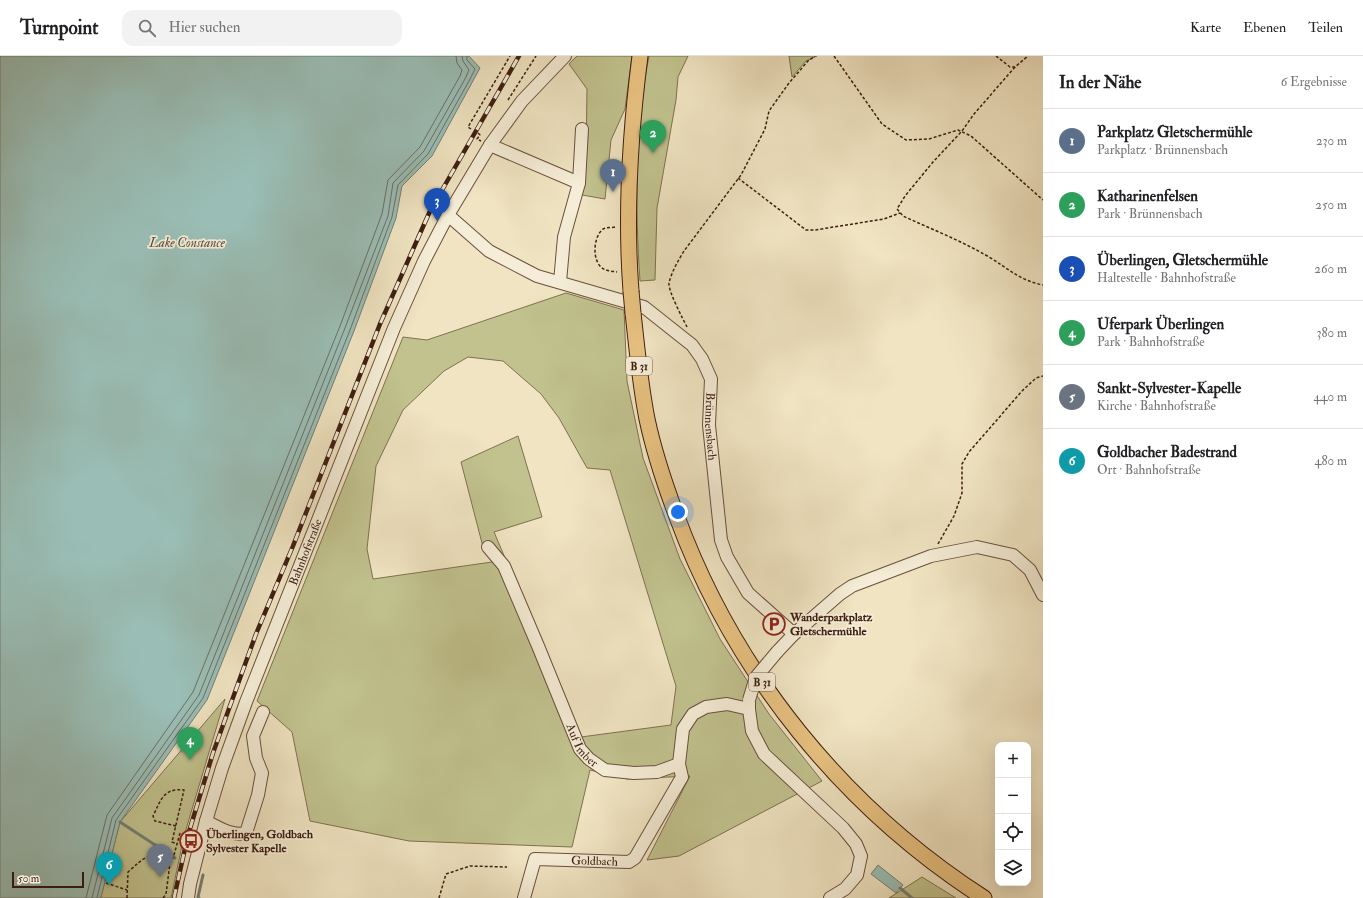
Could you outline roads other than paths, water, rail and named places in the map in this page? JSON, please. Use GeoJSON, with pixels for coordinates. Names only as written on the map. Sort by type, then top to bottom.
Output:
{"type":"FeatureCollection","features":[{"type":"Feature","properties":{"kind":"main road","name":"B 31"},"geometry":{"type":"LineString","coordinates":[[640,56],[632,114],[629,169],[628,225],[633,313],[639,369],[647,419],[657,459],[684,537],[700,575],[719,612],[739,647],[786,716],[839,778],[868,808],[931,861],[984,898]]}},
{"type":"Feature","properties":{"kind":"street","name":"Bahnhofstraße"},"geometry":{"type":"LineString","coordinates":[[188,898],[190,884],[206,821],[222,768],[256,677],[394,328],[424,261],[485,143],[564,56]]}},
{"type":"Feature","properties":{"kind":"street"},"geometry":{"type":"LineString","coordinates":[[560,282],[564,237],[579,183],[582,129]]}},
{"type":"Feature","properties":{"kind":"street"},"geometry":{"type":"LineString","coordinates":[[485,143],[579,183]]}},
{"type":"Feature","properties":{"kind":"street","name":"Brünnensbach"},"geometry":{"type":"LineString","coordinates":[[448,215],[489,251],[537,276],[644,306],[692,345],[702,359],[711,379],[709,425],[721,540],[725,551],[748,593],[794,634]]}},
{"type":"Feature","properties":{"kind":"street","name":"Auf Imber"},"geometry":{"type":"LineString","coordinates":[[488,547],[504,566],[580,749],[589,759],[605,770],[634,773],[657,772],[679,764]]}},
{"type":"Feature","properties":{"kind":"street"},"geometry":{"type":"LineString","coordinates":[[830,898],[847,894],[857,875],[861,856],[856,844],[843,828],[764,754],[752,731],[749,705],[756,677],[794,634],[840,594],[852,586],[931,556],[977,547],[1013,555],[1030,570],[1043,595]]}},
{"type":"Feature","properties":{"kind":"street"},"geometry":{"type":"LineString","coordinates":[[679,764],[683,729],[694,714],[706,706],[727,704],[749,705]]}},
{"type":"Feature","properties":{"kind":"street"},"geometry":{"type":"LineString","coordinates":[[206,821],[238,835],[246,833],[258,796],[262,773],[256,758],[253,736],[263,712]]}},
{"type":"Feature","properties":{"kind":"street","name":"Goldbach"},"geometry":{"type":"LineString","coordinates":[[524,898],[535,859],[629,862],[635,858],[682,777],[679,764]]}},
{"type":"Feature","properties":{"kind":"water","name":"Lake Constance"},"geometry":{"type":"Polygon","coordinates":[[[0,56],[469,56],[480,68],[432,156],[402,186],[396,218],[354,331],[207,700],[120,822],[101,897],[99,898],[0,898],[0,56]]]}},
{"type":"Feature","properties":{"kind":"water"},"geometry":{"type":"Polygon","coordinates":[[[878,865],[903,885],[896,893],[871,874],[878,865]]]}},
{"type":"Feature","properties":{"kind":"waterway"},"geometry":{"type":"LineString","coordinates":[[120,822],[175,858]]}},
{"type":"Feature","properties":{"kind":"waterway"},"geometry":{"type":"LineString","coordinates":[[199,898],[203,875]]}},
{"type":"Feature","properties":{"kind":"waterway"},"geometry":{"type":"LineString","coordinates":[[900,888],[912,898]]}},
{"type":"Feature","properties":{"kind":"railway"},"geometry":{"type":"LineString","coordinates":[[174,898],[188,835],[213,753],[256,634],[293,546],[380,324],[430,211],[519,56]]}},
{"type":"Feature","properties":{"kind":"place","name":"Katharinenfelsen"},"geometry":{"type":"Point","coordinates":[653,153]}},
{"type":"Feature","properties":{"kind":"place","name":"Parkplatz Gletschermühle"},"geometry":{"type":"Point","coordinates":[613,192]}},
{"type":"Feature","properties":{"kind":"place","name":"Überlingen, Gletschermühle"},"geometry":{"type":"Point","coordinates":[437,221]}},
{"type":"Feature","properties":{"kind":"place","name":"Wanderparkplatz Gletschermühle"},"geometry":{"type":"Point","coordinates":[774,624]}},
{"type":"Feature","properties":{"kind":"place","name":"Uferpark Überlingen"},"geometry":{"type":"Point","coordinates":[190,760]}},
{"type":"Feature","properties":{"kind":"place","name":"Überlingen, Goldbach Sylvester Kapelle"},"geometry":{"type":"Point","coordinates":[191,841]}},
{"type":"Feature","properties":{"kind":"place","name":"Sankt-Sylvester-Kapelle"},"geometry":{"type":"Point","coordinates":[160,877]}},
{"type":"Feature","properties":{"kind":"place","name":"Goldbacher Badestrand"},"geometry":{"type":"Point","coordinates":[109,885]}}]}
